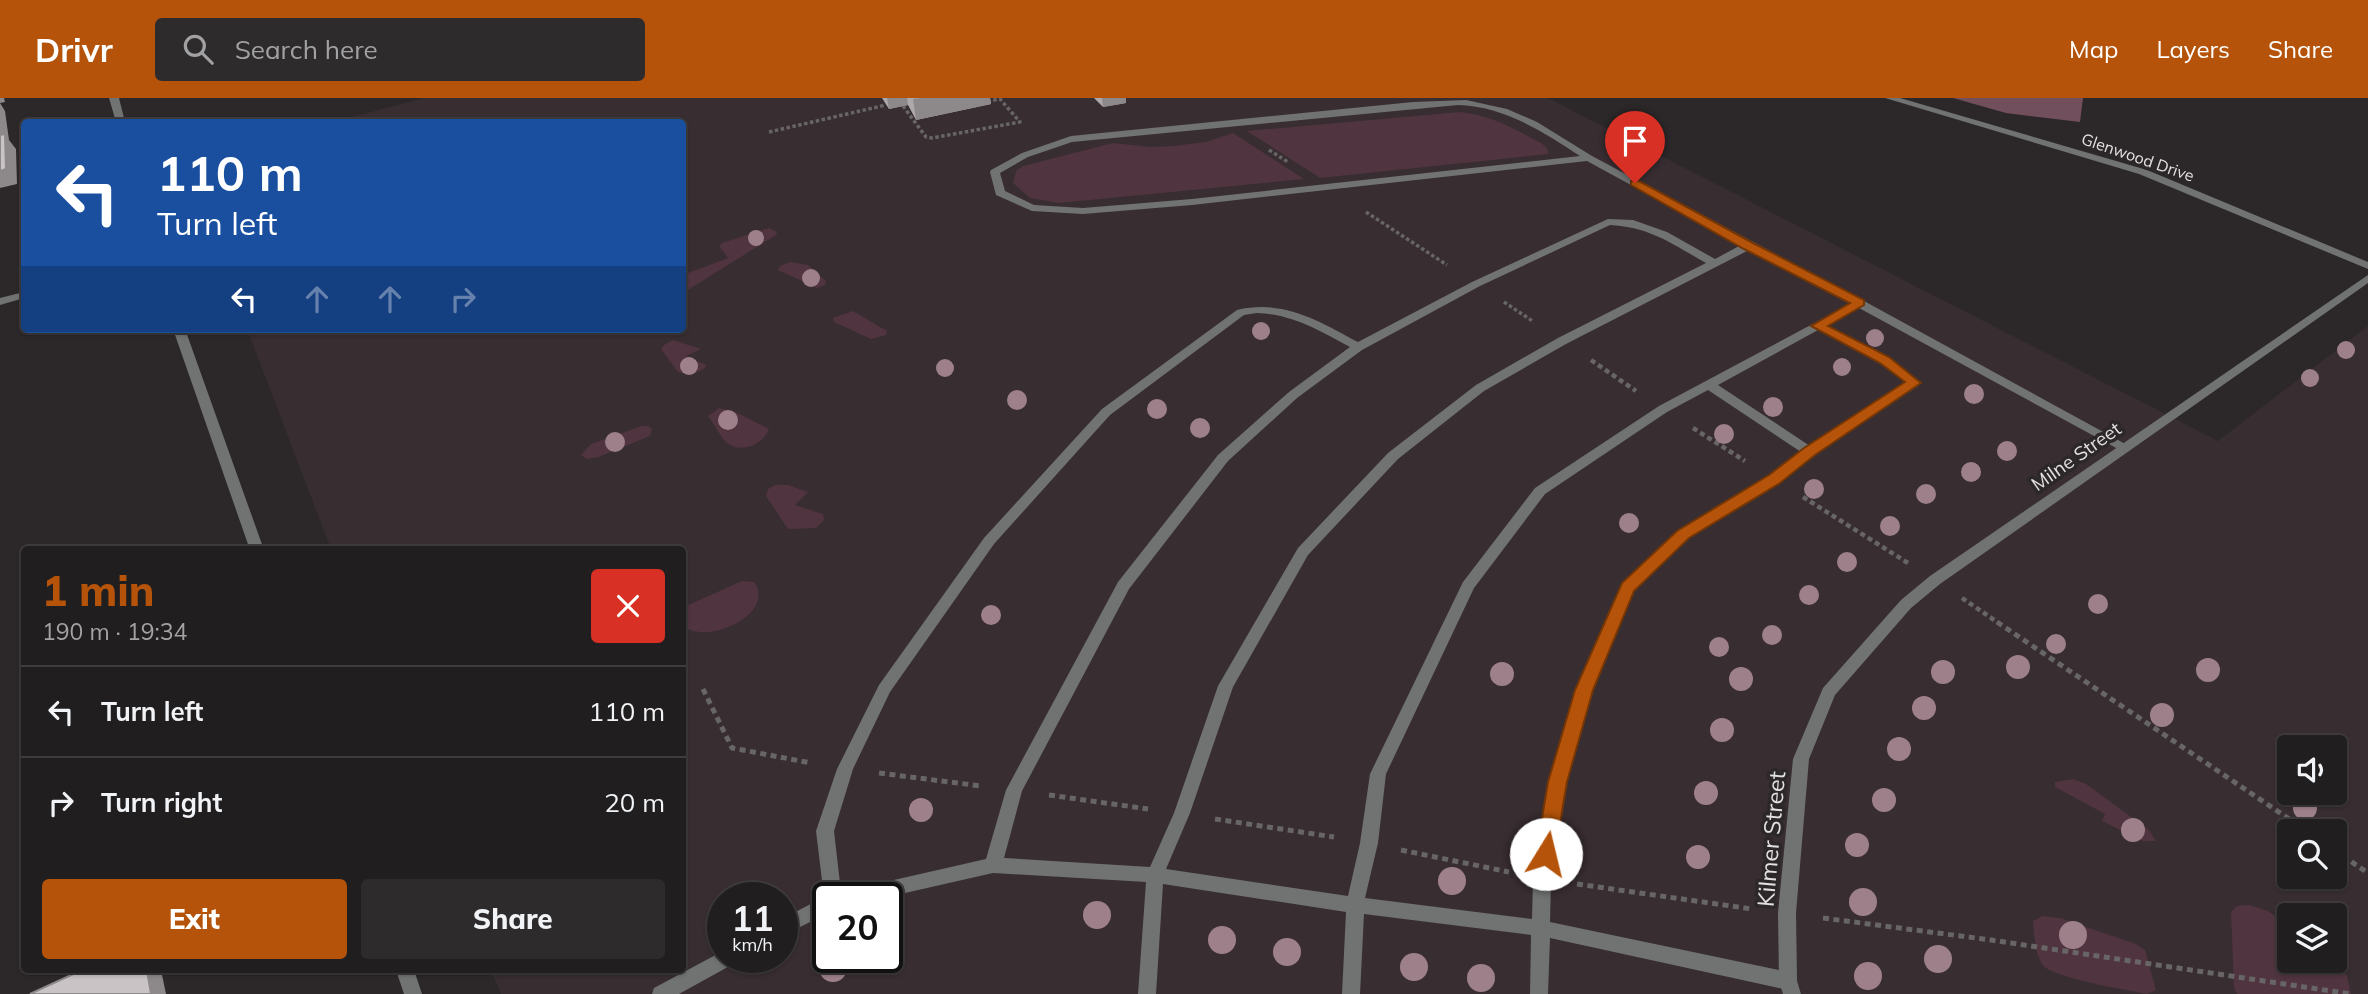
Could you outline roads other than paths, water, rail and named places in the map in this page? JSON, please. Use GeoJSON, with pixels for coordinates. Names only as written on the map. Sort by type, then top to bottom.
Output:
{"type":"FeatureCollection","features":[{"type":"Feature","properties":{"kind":"street"},"geometry":{"type":"LineString","coordinates":[[114,98],[120,119]]}},
{"type":"Feature","properties":{"kind":"street","name":"Glenwood Drive"},"geometry":{"type":"LineString","coordinates":[[1890,98],[2143,172],[2368,266]]}},
{"type":"Feature","properties":{"kind":"street"},"geometry":{"type":"LineString","coordinates":[[1589,158],[1192,202],[1083,211],[1032,208],[1000,193],[995,172],[1025,155],[1072,139],[1413,105],[1470,103],[1507,112],[1566,142],[1589,158],[1748,246],[1860,303],[2123,446]]}},
{"type":"Feature","properties":{"kind":"street"},"geometry":{"type":"LineString","coordinates":[[993,865],[1014,790],[1123,586],[1223,458],[1293,395],[1358,347],[1476,284],[1608,222],[1633,223],[1663,234],[1716,264]]}},
{"type":"Feature","properties":{"kind":"street"},"geometry":{"type":"LineString","coordinates":[[1147,994],[1155,875],[1182,813],[1226,686],[1303,552],[1393,456],[1480,388],[1562,341],[1748,246]]}},
{"type":"Feature","properties":{"kind":"street","name":"Milne Street"},"geometry":{"type":"LineString","coordinates":[[1828,692],[1906,604],[1935,580],[2123,446],[2368,278]]}},
{"type":"Feature","properties":{"kind":"street"},"geometry":{"type":"LineString","coordinates":[[0,302],[21,296]]}},
{"type":"Feature","properties":{"kind":"street"},"geometry":{"type":"LineString","coordinates":[[1352,994],[1355,905],[1369,843],[1378,774],[1468,586],[1540,491],[1663,409],[1860,303]]}},
{"type":"Feature","properties":{"kind":"street"},"geometry":{"type":"LineString","coordinates":[[831,882],[825,831],[845,769],[884,689],[989,541],[1106,412],[1241,312],[1259,307],[1287,311],[1358,347]]}},
{"type":"Feature","properties":{"kind":"street"},"geometry":{"type":"LineString","coordinates":[[1539,994],[1542,878],[1557,782],[1584,690],[1628,587],[1683,534],[1774,479],[1914,383],[1884,360],[1818,326]]}},
{"type":"Feature","properties":{"kind":"street"},"geometry":{"type":"LineString","coordinates":[[180,333],[256,546]]}},
{"type":"Feature","properties":{"kind":"street"},"geometry":{"type":"LineString","coordinates":[[1710,385],[1810,452]]}},
{"type":"Feature","properties":{"kind":"street","name":"Kilmer Street"},"geometry":{"type":"LineString","coordinates":[[1790,987],[1787,913],[1801,759],[1828,692]]}},
{"type":"Feature","properties":{"kind":"street"},"geometry":{"type":"LineString","coordinates":[[903,885],[993,865],[1155,875],[1355,905],[1540,928],[1790,987]]}},
{"type":"Feature","properties":{"kind":"street"},"geometry":{"type":"LineString","coordinates":[[661,994],[707,969]]}},
{"type":"Feature","properties":{"kind":"street"},"geometry":{"type":"LineString","coordinates":[[406,973],[413,994]]}}]}
